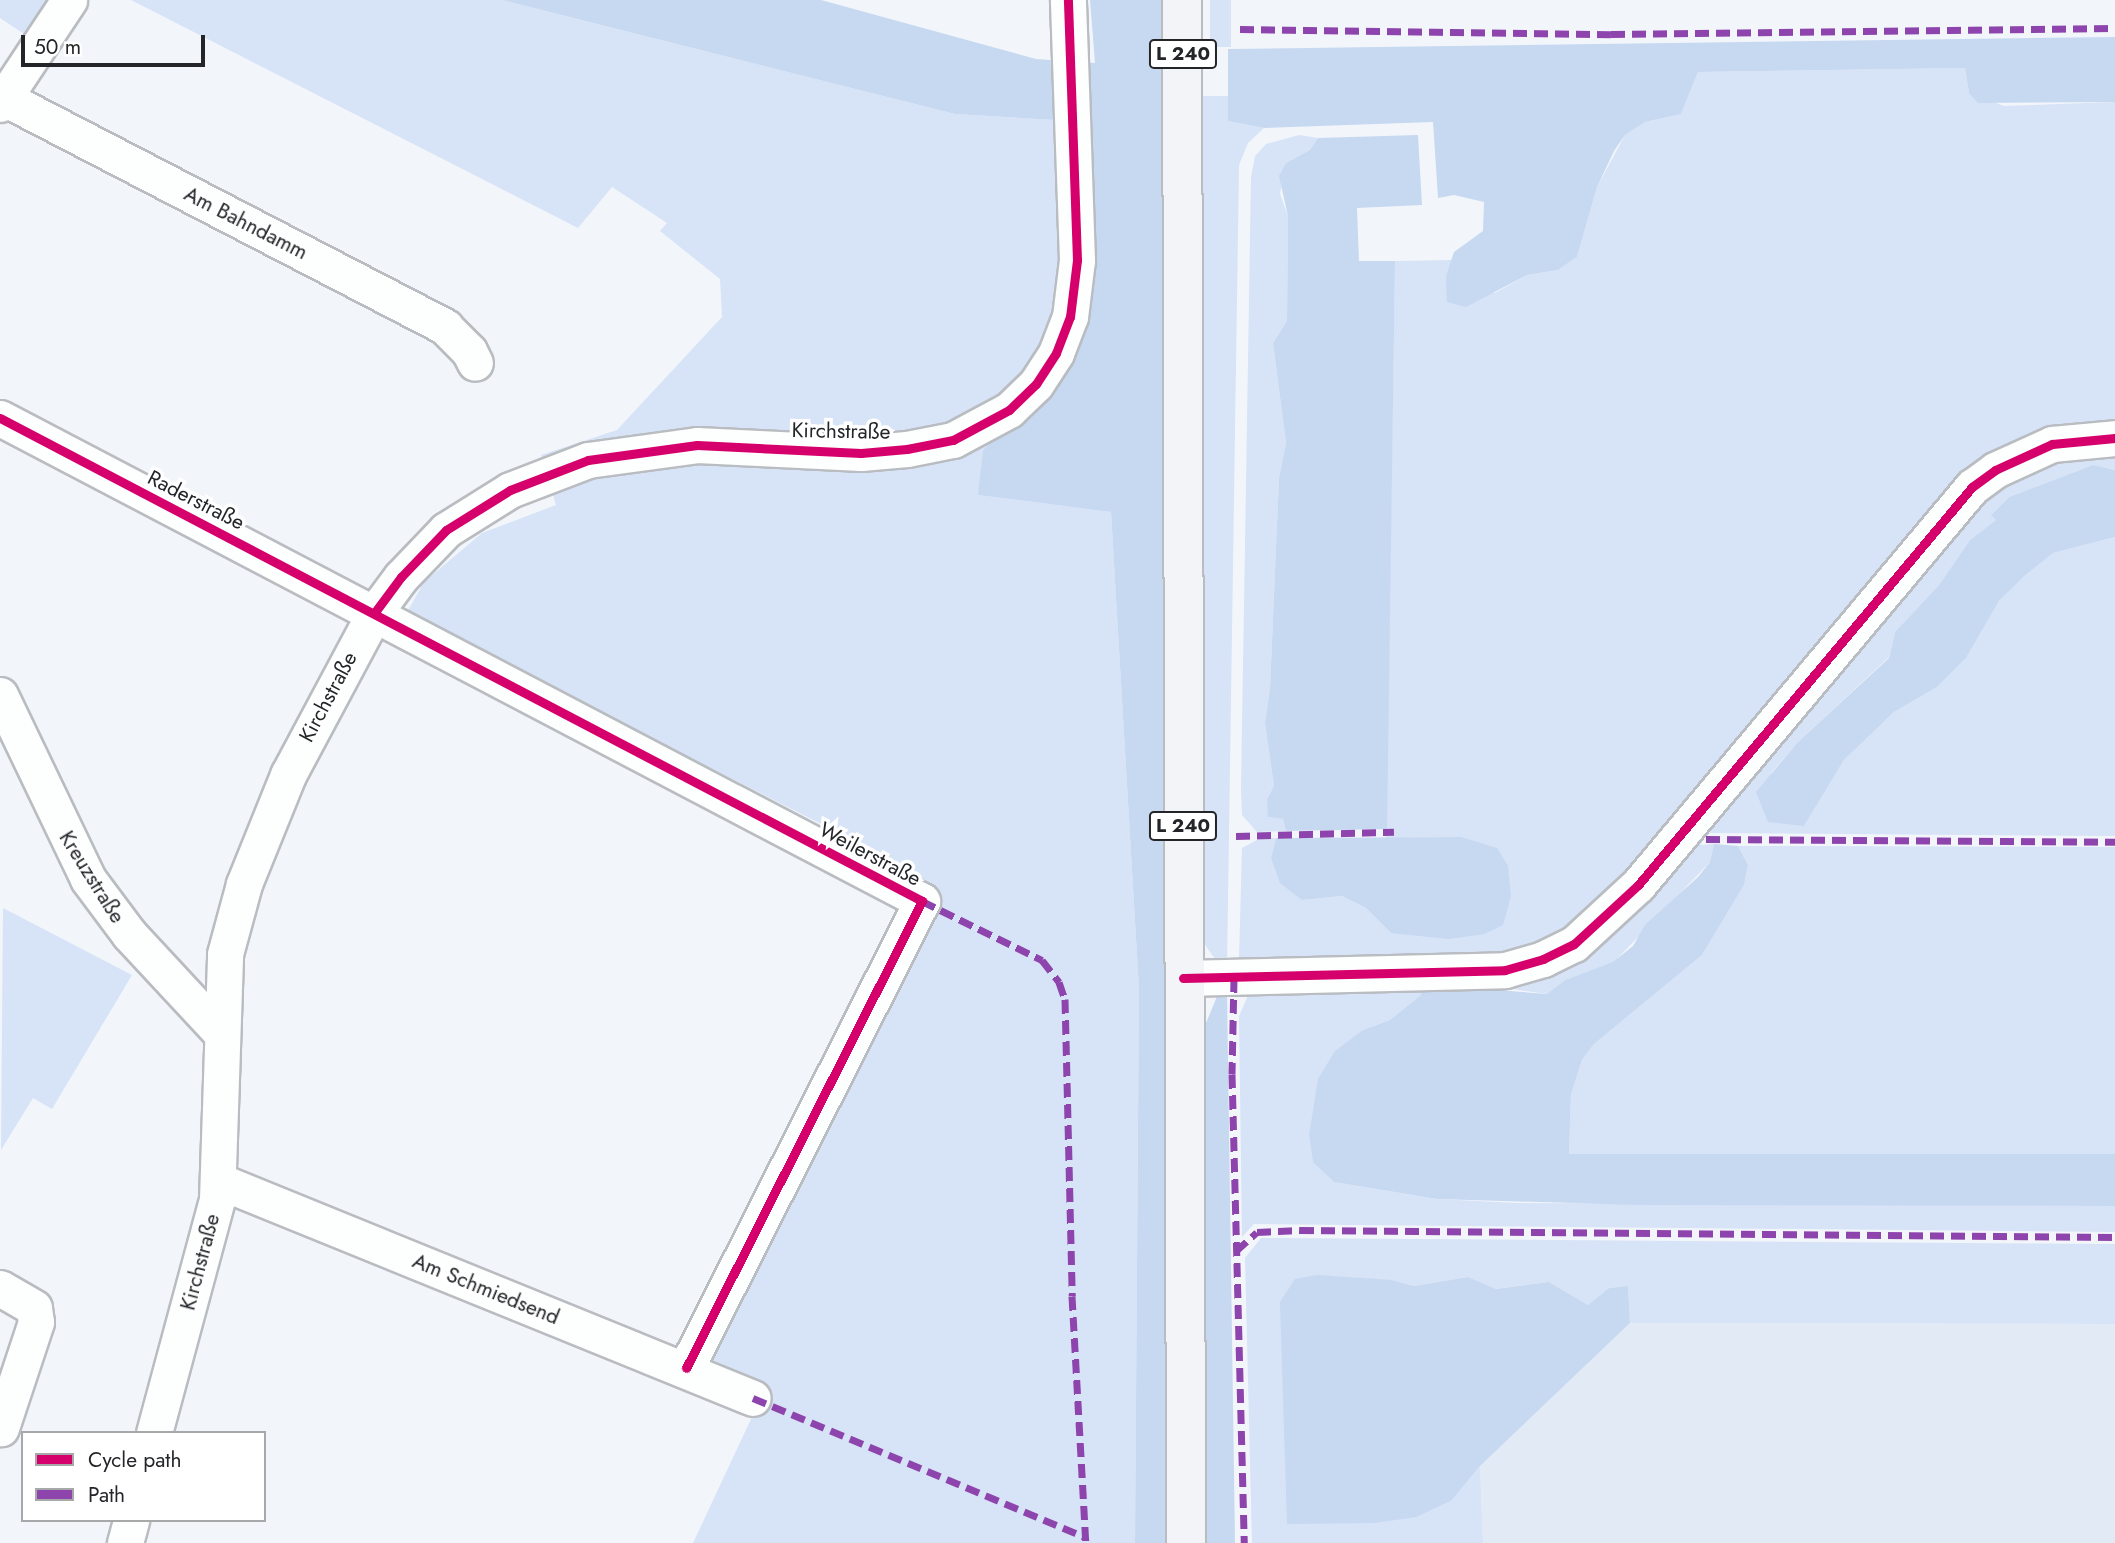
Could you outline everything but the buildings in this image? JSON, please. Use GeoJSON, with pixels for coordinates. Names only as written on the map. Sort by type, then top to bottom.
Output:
{"type":"FeatureCollection","features":[{"type":"Feature","properties":{"kind":"main road","name":"L 240"},"geometry":{"type":"LineString","coordinates":[[1182,0],[1185,1543]]}},
{"type":"Feature","properties":{"kind":"street"},"geometry":{"type":"LineString","coordinates":[[2,101],[69,0]]}},
{"type":"Feature","properties":{"kind":"street","name":"Kirchstraße"},"geometry":{"type":"LineString","coordinates":[[155,1431],[219,1181],[225,954],[260,840],[312,724],[375,612],[401,577],[446,530],[510,489],[588,460],[697,445],[861,453],[907,449],[953,440],[1009,410],[1036,384],[1056,353],[1070,317],[1077,260],[1068,0]]}},
{"type":"Feature","properties":{"kind":"street","name":"Am Bahndamm"},"geometry":{"type":"LineString","coordinates":[[2,101],[445,327],[469,351],[475,363]]}},
{"type":"Feature","properties":{"kind":"street","name":"Raderstraße"},"geometry":{"type":"LineString","coordinates":[[0,418],[375,612]]}},
{"type":"Feature","properties":{"kind":"street"},"geometry":{"type":"LineString","coordinates":[[1183,978],[1505,970],[1544,959],[1574,944],[1638,885],[1972,487],[1995,470],[2052,444],[2115,438]]}},
{"type":"Feature","properties":{"kind":"street","name":"Weilerstraße"},"geometry":{"type":"LineString","coordinates":[[375,612],[922,901],[686,1368]]}},
{"type":"Feature","properties":{"kind":"street","name":"Kreuzstraße"},"geometry":{"type":"LineString","coordinates":[[0,695],[88,879],[146,955],[221,1033]]}},
{"type":"Feature","properties":{"kind":"street","name":"Am Schmiedsend"},"geometry":{"type":"LineString","coordinates":[[219,1181],[686,1368],[752,1398]]}},
{"type":"Feature","properties":{"kind":"street"},"geometry":{"type":"LineString","coordinates":[[0,1288],[41,1311],[1,1428]]}},
{"type":"Feature","properties":{"kind":"street"},"geometry":{"type":"LineString","coordinates":[[125,1543],[130,1522]]}},
{"type":"Feature","properties":{"kind":"shaded area"},"geometry":{"type":"Polygon","coordinates":[[[0,0],[50,0],[27,36],[0,18],[0,0]]]}},
{"type":"Feature","properties":{"kind":"shaded area"},"geometry":{"type":"Polygon","coordinates":[[[131,0],[502,0],[955,114],[1089,122],[1096,246],[1076,358],[983,450],[979,495],[1111,512],[1139,989],[1135,1543],[693,1543],[766,1387],[705,1366],[939,889],[837,832],[406,614],[424,582],[482,533],[556,505],[541,455],[617,430],[722,317],[720,279],[660,231],[667,223],[612,187],[578,228],[131,0]]]}},
{"type":"Feature","properties":{"kind":"shaded area"},"geometry":{"type":"Polygon","coordinates":[[[502,0],[821,0],[1036,59],[1095,63],[1090,0],[1161,0],[1168,104],[1165,989],[1170,1543],[1135,1543],[1139,989],[1111,512],[978,495],[983,450],[1076,357],[1096,246],[1089,122],[955,114],[502,0]]]}},
{"type":"Feature","properties":{"kind":"shaded area"},"geometry":{"type":"Polygon","coordinates":[[[1210,0],[1231,0],[1231,47],[1210,47],[1210,0]]]}},
{"type":"Feature","properties":{"kind":"shaded area"},"geometry":{"type":"Polygon","coordinates":[[[2115,37],[2115,102],[1978,103],[1969,93],[1965,68],[1698,72],[1681,114],[1645,122],[1625,135],[1614,151],[1597,187],[1577,257],[1558,270],[1527,275],[1466,307],[1447,302],[1446,276],[1454,252],[1483,231],[1484,202],[1454,195],[1438,198],[1433,122],[1264,128],[1228,121],[1228,49],[2115,37]]]}},
{"type":"Feature","properties":{"kind":"shaded area"},"geometry":{"type":"Polygon","coordinates":[[[1965,68],[1969,93],[2004,106],[2115,102],[2115,425],[2045,433],[1579,925],[1506,956],[1239,959],[1242,848],[1259,839],[1276,838],[1271,858],[1302,900],[1342,896],[1366,908],[1391,933],[1461,837],[1386,838],[1395,261],[1452,260],[1446,276],[1495,293],[1527,275],[1558,270],[1577,257],[1597,187],[1625,135],[1645,122],[1681,114],[1698,72],[1965,68]]]}},
{"type":"Feature","properties":{"kind":"shaded area"},"geometry":{"type":"Polygon","coordinates":[[[1199,96],[1228,96],[1228,121],[1264,128],[1248,143],[1239,165],[1227,967],[1215,959],[1201,939],[1199,96]]]}},
{"type":"Feature","properties":{"kind":"shaded area"},"geometry":{"type":"Polygon","coordinates":[[[1299,135],[1318,138],[1310,150],[1286,163],[1280,194],[1288,216],[1287,321],[1273,343],[1286,443],[1279,478],[1270,688],[1265,723],[1274,786],[1267,799],[1269,817],[1283,819],[1286,831],[1257,832],[1242,815],[1241,788],[1251,177],[1255,156],[1266,144],[1299,135]]]}},
{"type":"Feature","properties":{"kind":"shaded area"},"geometry":{"type":"Polygon","coordinates":[[[1418,135],[1422,205],[1357,208],[1359,261],[1395,261],[1387,829],[1286,831],[1283,819],[1268,817],[1267,799],[1274,786],[1265,723],[1270,688],[1279,478],[1286,443],[1273,343],[1287,321],[1288,216],[1279,176],[1286,163],[1310,150],[1318,138],[1418,135]]]}},
{"type":"Feature","properties":{"kind":"shaded area"},"geometry":{"type":"Polygon","coordinates":[[[2115,447],[2115,470],[2093,465],[2009,497],[1992,514],[1996,520],[1970,540],[1939,585],[1895,632],[1889,657],[1797,743],[1771,773],[1804,826],[1844,760],[1894,712],[1937,687],[1966,658],[1999,601],[2023,576],[2053,553],[2115,537],[2115,836],[1704,833],[1701,845],[1714,844],[1710,862],[1614,962],[1565,980],[1547,994],[1499,987],[1556,964],[1974,500],[2026,464],[2115,447]]]}},
{"type":"Feature","properties":{"kind":"shaded area"},"geometry":{"type":"Polygon","coordinates":[[[2093,465],[2115,470],[2115,537],[2053,553],[2024,576],[1999,601],[1966,658],[1937,687],[1894,712],[1844,760],[1804,826],[1768,822],[1756,792],[1797,743],[1889,658],[1895,632],[1939,585],[1970,540],[1996,520],[1991,515],[2009,497],[2093,465]]]}},
{"type":"Feature","properties":{"kind":"shaded area"},"geometry":{"type":"Polygon","coordinates":[[[1461,837],[1497,848],[1508,866],[1511,896],[1503,925],[1484,934],[1449,939],[1391,933],[1366,908],[1342,896],[1302,900],[1280,883],[1271,858],[1276,838],[1461,837]]]}},
{"type":"Feature","properties":{"kind":"shaded area"},"geometry":{"type":"Polygon","coordinates":[[[1714,844],[1738,846],[1748,865],[1744,885],[1702,955],[1594,1044],[1582,1060],[1571,1094],[1569,1154],[2115,1154],[2115,1206],[1638,1205],[1437,1199],[1334,1182],[1313,1162],[1309,1136],[1318,1079],[1335,1051],[1363,1030],[1390,1020],[1421,995],[1422,984],[1547,994],[1565,980],[1613,962],[1633,946],[1645,925],[1698,877],[1710,862],[1714,844]]]}},
{"type":"Feature","properties":{"kind":"shaded area"},"geometry":{"type":"Polygon","coordinates":[[[1738,846],[2115,847],[2115,1154],[1569,1154],[1571,1094],[1582,1060],[1594,1044],[1702,955],[1744,885],[1748,865],[1738,846]]]}},
{"type":"Feature","properties":{"kind":"shaded area"},"geometry":{"type":"Polygon","coordinates":[[[3,908],[132,975],[52,1109],[33,1098],[1,1150],[3,908]]]}},
{"type":"Feature","properties":{"kind":"shaded area"},"geometry":{"type":"Polygon","coordinates":[[[1422,984],[1421,995],[1390,1020],[1363,1030],[1309,1136],[1313,1161],[1334,1182],[1437,1199],[1518,1203],[2115,1206],[2115,1232],[1254,1224],[1242,1237],[1239,1016],[1250,991],[1422,984]]]}},
{"type":"Feature","properties":{"kind":"shaded area"},"geometry":{"type":"Polygon","coordinates":[[[1227,992],[1235,1543],[1199,1543],[1199,1040],[1218,994],[1227,992]]]}},
{"type":"Feature","properties":{"kind":"shaded area"},"geometry":{"type":"Polygon","coordinates":[[[1261,1238],[2115,1244],[2115,1324],[1630,1323],[1628,1286],[1609,1288],[1588,1305],[1549,1282],[1495,1289],[1468,1277],[1414,1286],[1392,1280],[1360,1280],[1452,1500],[1480,1466],[1483,1543],[1252,1543],[1245,1258],[1261,1238]]]}},
{"type":"Feature","properties":{"kind":"shaded area"},"geometry":{"type":"Polygon","coordinates":[[[1317,1275],[1392,1280],[1414,1286],[1468,1277],[1496,1289],[1549,1282],[1588,1305],[1609,1288],[1628,1286],[1630,1323],[1480,1466],[1452,1500],[1416,1517],[1374,1523],[1287,1524],[1280,1302],[1295,1279],[1317,1275]]]}},
{"type":"Feature","properties":{"kind":"shaded area"},"geometry":{"type":"Polygon","coordinates":[[[1630,1323],[2115,1324],[2115,1543],[1483,1543],[1480,1466],[1630,1323]]]}},
{"type":"Feature","properties":{"kind":"marked path"},"geometry":{"type":"LineString","coordinates":[[1240,29],[1611,34],[2115,28]]}},
{"type":"Feature","properties":{"kind":"marked path"},"geometry":{"type":"LineString","coordinates":[[1236,836],[1394,832]]}},
{"type":"Feature","properties":{"kind":"marked path"},"geometry":{"type":"LineString","coordinates":[[1706,839],[2115,842]]}},
{"type":"Feature","properties":{"kind":"marked path"},"geometry":{"type":"LineString","coordinates":[[922,901],[1042,960],[1059,982],[1065,999],[1072,1296],[1086,1543]]}},
{"type":"Feature","properties":{"kind":"marked path"},"geometry":{"type":"LineString","coordinates":[[1234,978],[1232,1074],[1244,1543]]}},
{"type":"Feature","properties":{"kind":"marked path"},"geometry":{"type":"LineString","coordinates":[[1236,1251],[1257,1232],[1300,1230],[2115,1237]]}},
{"type":"Feature","properties":{"kind":"marked path"},"geometry":{"type":"LineString","coordinates":[[753,1398],[1085,1537]]}},
{"type":"Feature","properties":{"kind":"cycle path"},"geometry":{"type":"LineString","coordinates":[[375,612],[401,577],[446,530],[510,490],[588,460],[697,445],[861,453],[907,449],[953,440],[1009,410],[1036,384],[1056,353],[1070,317],[1077,260],[1068,0]]}},
{"type":"Feature","properties":{"kind":"cycle path"},"geometry":{"type":"LineString","coordinates":[[0,418],[922,901],[686,1368]]}},
{"type":"Feature","properties":{"kind":"cycle path"},"geometry":{"type":"LineString","coordinates":[[1183,978],[1505,970],[1543,959],[1574,944],[1638,885],[1972,487],[1995,470],[2052,444],[2115,438]]}}]}
